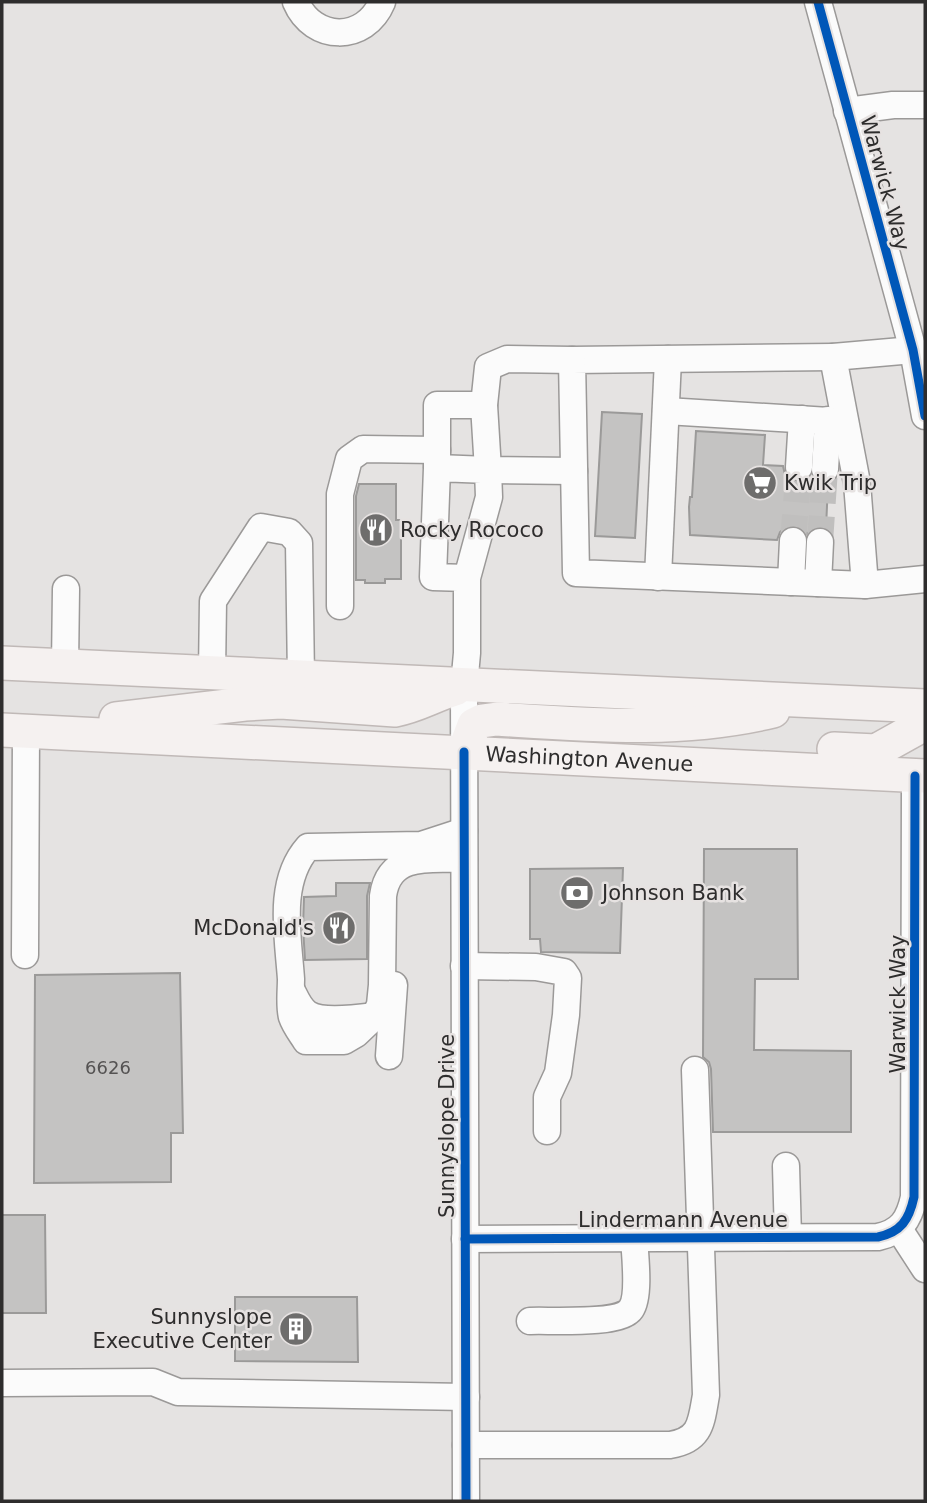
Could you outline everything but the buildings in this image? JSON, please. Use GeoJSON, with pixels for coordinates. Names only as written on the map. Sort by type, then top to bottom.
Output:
{"type":"FeatureCollection","features":[{"type":"Feature","properties":{"kind":"main road"},"geometry":{"type":"LineString","coordinates":[[2,663],[925,706]]}},
{"type":"Feature","properties":{"kind":"main road"},"geometry":{"type":"LineString","coordinates":[[14,730],[257,704],[315,703],[395,710],[412,707],[436,694],[464,686]]}},
{"type":"Feature","properties":{"kind":"main road"},"geometry":{"type":"LineString","coordinates":[[464,752],[474,725],[490,720],[626,727],[661,726],[737,720],[815,702]]}},
{"type":"Feature","properties":{"kind":"main road"},"geometry":{"type":"LineString","coordinates":[[662,762],[687,746],[708,743],[876,751],[919,727],[925,717]]}},
{"type":"Feature","properties":{"kind":"main road","name":"Washington Avenue"},"geometry":{"type":"LineString","coordinates":[[14,730],[922,772]]}},
{"type":"Feature","properties":{"kind":"street"},"geometry":{"type":"LineString","coordinates":[[296,2],[300,13],[311,24],[325,31],[341,33],[356,29],[369,21],[382,2]]}},
{"type":"Feature","properties":{"kind":"street","name":"Warwick Way"},"geometry":{"type":"LineString","coordinates":[[818,2],[913,350],[925,416]]}},
{"type":"Feature","properties":{"kind":"street"},"geometry":{"type":"LineString","coordinates":[[847,111],[893,105],[925,105]]}},
{"type":"Feature","properties":{"kind":"street"},"geometry":{"type":"LineString","coordinates":[[913,350],[833,357],[572,360],[576,573],[864,585],[925,579]]}},
{"type":"Feature","properties":{"kind":"street"},"geometry":{"type":"LineString","coordinates":[[833,357],[837,421],[856,483],[864,585]]}},
{"type":"Feature","properties":{"kind":"street","name":"Sunnyslope Drive"},"geometry":{"type":"LineString","coordinates":[[466,1501],[464,686],[467,578],[489,497],[484,405],[488,367],[507,359],[572,360]]}},
{"type":"Feature","properties":{"kind":"street"},"geometry":{"type":"LineString","coordinates":[[658,576],[668,359]]}},
{"type":"Feature","properties":{"kind":"street"},"geometry":{"type":"LineString","coordinates":[[467,578],[433,577],[437,405],[484,405]]}},
{"type":"Feature","properties":{"kind":"street"},"geometry":{"type":"LineString","coordinates":[[666,411],[837,421]]}},
{"type":"Feature","properties":{"kind":"street"},"geometry":{"type":"LineString","coordinates":[[799,467],[802,419]]}},
{"type":"Feature","properties":{"kind":"street"},"geometry":{"type":"LineString","coordinates":[[825,469],[837,421]]}},
{"type":"Feature","properties":{"kind":"street"},"geometry":{"type":"LineString","coordinates":[[341,606],[340,494],[349,459],[363,449],[436,459],[488,470],[575,471]]}},
{"type":"Feature","properties":{"kind":"street"},"geometry":{"type":"LineString","coordinates":[[212,673],[213,601],[261,527],[289,532],[299,543],[301,678]]}},
{"type":"Feature","properties":{"kind":"street"},"geometry":{"type":"LineString","coordinates":[[791,582],[793,541]]}},
{"type":"Feature","properties":{"kind":"street"},"geometry":{"type":"LineString","coordinates":[[818,583],[820,542]]}},
{"type":"Feature","properties":{"kind":"street"},"geometry":{"type":"LineString","coordinates":[[65,666],[66,589]]}},
{"type":"Feature","properties":{"kind":"street"},"geometry":{"type":"LineString","coordinates":[[14,730],[25,954]]}},
{"type":"Feature","properties":{"kind":"street","name":"Warwick Way"},"geometry":{"type":"LineString","coordinates":[[910,1224],[914,1197],[922,772]]}},
{"type":"Feature","properties":{"kind":"street"},"geometry":{"type":"LineString","coordinates":[[464,831],[421,845],[309,847],[300,856],[291,877],[287,897],[291,1015],[306,1041],[344,1041],[375,1016],[380,1005],[382,985],[383,896],[385,885],[394,872],[407,862],[421,858],[464,859]]}},
{"type":"Feature","properties":{"kind":"street"},"geometry":{"type":"LineString","coordinates":[[389,1056],[393,1009],[394,872]]}},
{"type":"Feature","properties":{"kind":"street"},"geometry":{"type":"LineString","coordinates":[[464,966],[536,967],[564,972],[568,978],[558,1073],[547,1097],[547,1131]]}},
{"type":"Feature","properties":{"kind":"street"},"geometry":{"type":"LineString","coordinates":[[466,1445],[670,1445],[686,1442],[701,1427],[706,1395],[695,1070]]}},
{"type":"Feature","properties":{"kind":"street"},"geometry":{"type":"LineString","coordinates":[[786,1166],[788,1237]]}},
{"type":"Feature","properties":{"kind":"street"},"geometry":{"type":"LineString","coordinates":[[910,1224],[925,1269]]}},
{"type":"Feature","properties":{"kind":"street","name":"Lindermann Avenue"},"geometry":{"type":"LineString","coordinates":[[465,1239],[878,1237],[890,1235],[910,1224]]}},
{"type":"Feature","properties":{"kind":"street"},"geometry":{"type":"LineString","coordinates":[[530,1321],[608,1319],[626,1315],[632,1308],[635,1296],[634,1238]]}},
{"type":"Feature","properties":{"kind":"street"},"geometry":{"type":"LineString","coordinates":[[2,1383],[153,1382],[178,1392],[466,1396]]}},
{"type":"Feature","properties":{"kind":"tunnel"},"geometry":{"type":"LineString","coordinates":[[793,541],[799,467]]}},
{"type":"Feature","properties":{"kind":"tunnel"},"geometry":{"type":"LineString","coordinates":[[820,542],[825,469]]}},
{"type":"Feature","properties":{"kind":"cycle path"},"geometry":{"type":"LineString","coordinates":[[818,2],[913,350],[925,416]]}},
{"type":"Feature","properties":{"kind":"cycle path"},"geometry":{"type":"LineString","coordinates":[[464,752],[466,1501]]}},
{"type":"Feature","properties":{"kind":"cycle path"},"geometry":{"type":"LineString","coordinates":[[465,1239],[878,1237],[893,1232],[903,1224],[914,1197],[915,776]]}},
{"type":"Feature","properties":{"kind":"place","name":"Kwik Trip"},"geometry":{"type":"Point","coordinates":[760,483]}},
{"type":"Feature","properties":{"kind":"place","name":"Rocky Rococo"},"geometry":{"type":"Point","coordinates":[376,530]}},
{"type":"Feature","properties":{"kind":"place","name":"Johnson Bank"},"geometry":{"type":"Point","coordinates":[577,893]}},
{"type":"Feature","properties":{"kind":"place","name":"McDonald's"},"geometry":{"type":"Point","coordinates":[339,928]}},
{"type":"Feature","properties":{"kind":"place","name":"Sunnyslope Executive Center"},"geometry":{"type":"Point","coordinates":[296,1329]}}]}
